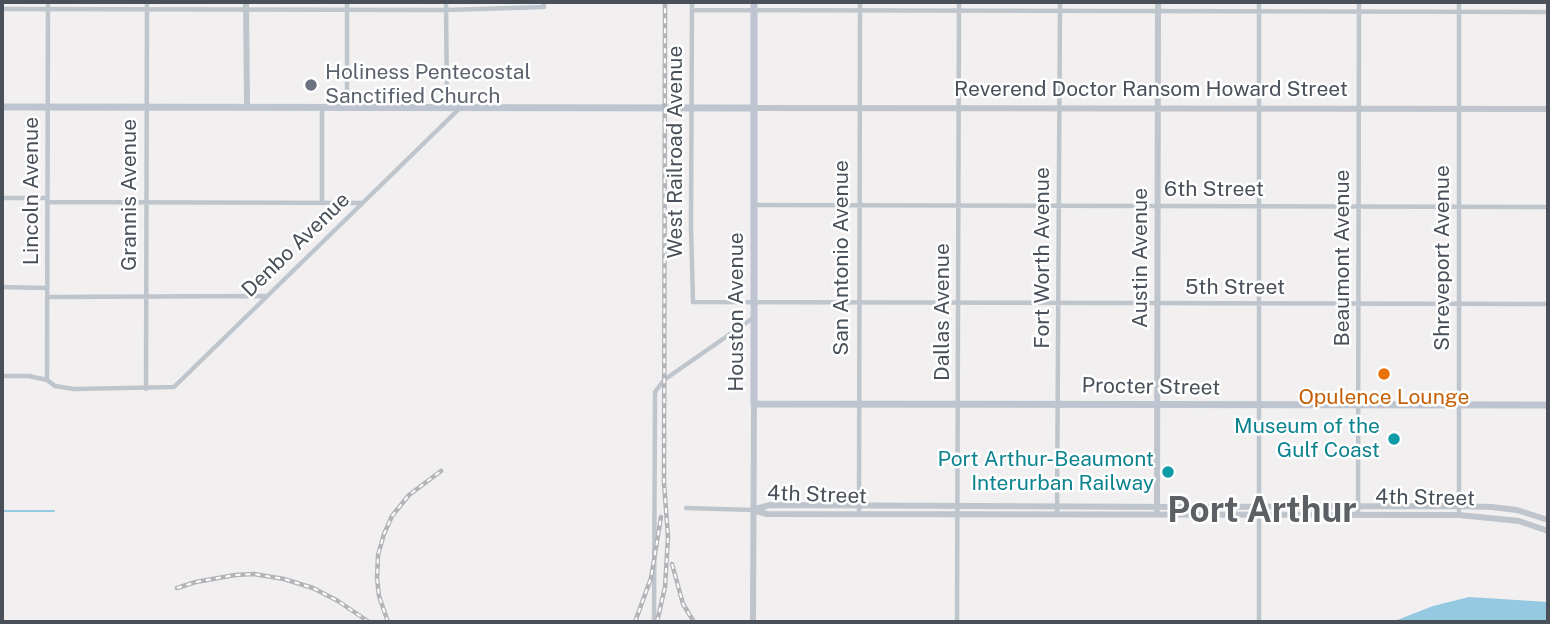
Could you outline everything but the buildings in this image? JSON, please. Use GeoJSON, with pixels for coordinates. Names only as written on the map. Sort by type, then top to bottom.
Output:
{"type":"FeatureCollection","features":[{"type":"Feature","properties":{"kind":"main road","name":"Houston Avenue"},"geometry":{"type":"LineString","coordinates":[[754,6],[754,404]]}},
{"type":"Feature","properties":{"kind":"main road"},"geometry":{"type":"LineString","coordinates":[[2,107],[754,108]]}},
{"type":"Feature","properties":{"kind":"main road","name":"Procter Street"},"geometry":{"type":"LineString","coordinates":[[754,404],[1548,405]]}},
{"type":"Feature","properties":{"kind":"street","name":"Lincoln Avenue"},"geometry":{"type":"LineString","coordinates":[[47,380],[48,2]]}},
{"type":"Feature","properties":{"kind":"street","name":"Grannis Avenue"},"geometry":{"type":"LineString","coordinates":[[146,389],[147,2]]}},
{"type":"Feature","properties":{"kind":"street"},"geometry":{"type":"LineString","coordinates":[[346,107],[347,2]]}},
{"type":"Feature","properties":{"kind":"street"},"geometry":{"type":"LineString","coordinates":[[446,2],[447,107]]}},
{"type":"Feature","properties":{"kind":"street","name":"West Railroad Avenue"},"geometry":{"type":"LineString","coordinates":[[692,2],[693,302]]}},
{"type":"Feature","properties":{"kind":"street","name":"San Antonio Avenue"},"geometry":{"type":"LineString","coordinates":[[859,514],[860,2]]}},
{"type":"Feature","properties":{"kind":"street","name":"Dallas Avenue"},"geometry":{"type":"LineString","coordinates":[[957,622],[959,2]]}},
{"type":"Feature","properties":{"kind":"street","name":"Fort Worth Avenue"},"geometry":{"type":"LineString","coordinates":[[1057,514],[1060,2]]}},
{"type":"Feature","properties":{"kind":"street","name":"Austin Avenue"},"geometry":{"type":"LineString","coordinates":[[1157,515],[1158,2]]}},
{"type":"Feature","properties":{"kind":"street"},"geometry":{"type":"LineString","coordinates":[[1259,2],[1259,622]]}},
{"type":"Feature","properties":{"kind":"street","name":"Beaumont Avenue"},"geometry":{"type":"LineString","coordinates":[[1358,515],[1359,2]]}},
{"type":"Feature","properties":{"kind":"street","name":"Shreveport Avenue"},"geometry":{"type":"LineString","coordinates":[[1459,2],[1459,515]]}},
{"type":"Feature","properties":{"kind":"street"},"geometry":{"type":"LineString","coordinates":[[2,9],[147,9],[246,5],[446,10],[544,5]]}},
{"type":"Feature","properties":{"kind":"street"},"geometry":{"type":"LineString","coordinates":[[246,5],[247,106]]}},
{"type":"Feature","properties":{"kind":"street"},"geometry":{"type":"LineString","coordinates":[[692,10],[754,6],[959,11],[1548,12]]}},
{"type":"Feature","properties":{"kind":"street"},"geometry":{"type":"LineString","coordinates":[[322,107],[322,203]]}},
{"type":"Feature","properties":{"kind":"street","name":"Denbo Avenue"},"geometry":{"type":"LineString","coordinates":[[2,376],[29,376],[47,380],[55,386],[74,388],[174,387],[461,107]]}},
{"type":"Feature","properties":{"kind":"street","name":"Reverend Doctor Ransom Howard Street"},"geometry":{"type":"LineString","coordinates":[[754,108],[1548,109]]}},
{"type":"Feature","properties":{"kind":"street"},"geometry":{"type":"LineString","coordinates":[[2,198],[362,203]]}},
{"type":"Feature","properties":{"kind":"street","name":"6th Street"},"geometry":{"type":"LineString","coordinates":[[754,205],[1548,207]]}},
{"type":"Feature","properties":{"kind":"street"},"geometry":{"type":"LineString","coordinates":[[2,287],[47,288]]}},
{"type":"Feature","properties":{"kind":"street"},"geometry":{"type":"LineString","coordinates":[[47,297],[266,296]]}},
{"type":"Feature","properties":{"kind":"street","name":"5th Street"},"geometry":{"type":"LineString","coordinates":[[693,302],[1548,304]]}},
{"type":"Feature","properties":{"kind":"street"},"geometry":{"type":"LineString","coordinates":[[654,622],[655,392],[664,380],[754,317]]}},
{"type":"Feature","properties":{"kind":"street","name":"Houston Avenue"},"geometry":{"type":"LineString","coordinates":[[753,622],[754,404]]}},
{"type":"Feature","properties":{"kind":"street","name":"4th Street"},"geometry":{"type":"LineString","coordinates":[[753,510],[770,505],[1459,506],[1517,510],[1548,520]]}},
{"type":"Feature","properties":{"kind":"street"},"geometry":{"type":"LineString","coordinates":[[686,508],[753,510]]}},
{"type":"Feature","properties":{"kind":"street","name":"4th Street"},"geometry":{"type":"LineString","coordinates":[[753,510],[767,514],[1459,515],[1519,520],[1548,531]]}},
{"type":"Feature","properties":{"kind":"water"},"geometry":{"type":"Polygon","coordinates":[[[1469,597],[1548,602],[1548,622],[1392,622],[1433,606],[1469,597]]]}},
{"type":"Feature","properties":{"kind":"waterway"},"geometry":{"type":"LineString","coordinates":[[2,511],[54,511]]}},
{"type":"Feature","properties":{"kind":"railway"},"geometry":{"type":"LineString","coordinates":[[657,622],[665,587],[668,537],[664,483],[665,2]]}},
{"type":"Feature","properties":{"kind":"railway"},"geometry":{"type":"LineString","coordinates":[[388,622],[379,596],[377,578],[378,555],[384,534],[392,516],[409,495],[441,471]]}},
{"type":"Feature","properties":{"kind":"railway"},"geometry":{"type":"LineString","coordinates":[[635,622],[651,578],[661,517]]}},
{"type":"Feature","properties":{"kind":"railway"},"geometry":{"type":"LineString","coordinates":[[672,564],[683,604],[694,622]]}},
{"type":"Feature","properties":{"kind":"railway"},"geometry":{"type":"LineString","coordinates":[[177,588],[235,575],[254,574],[284,579],[313,588],[369,622]]}},
{"type":"Feature","properties":{"kind":"place","name":"Holiness Pentecostal Sanctified Church"},"geometry":{"type":"Point","coordinates":[311,85]}},
{"type":"Feature","properties":{"kind":"place","name":"Opulence Lounge"},"geometry":{"type":"Point","coordinates":[1384,374]}},
{"type":"Feature","properties":{"kind":"place","name":"Museum of the Gulf Coast"},"geometry":{"type":"Point","coordinates":[1394,439]}},
{"type":"Feature","properties":{"kind":"place","name":"Port Arthur-Beaumont Interurban Railway"},"geometry":{"type":"Point","coordinates":[1168,472]}},
{"type":"Feature","properties":{"kind":"district","name":"Port Arthur"},"geometry":{"type":"Point","coordinates":[1262,511]}}]}
